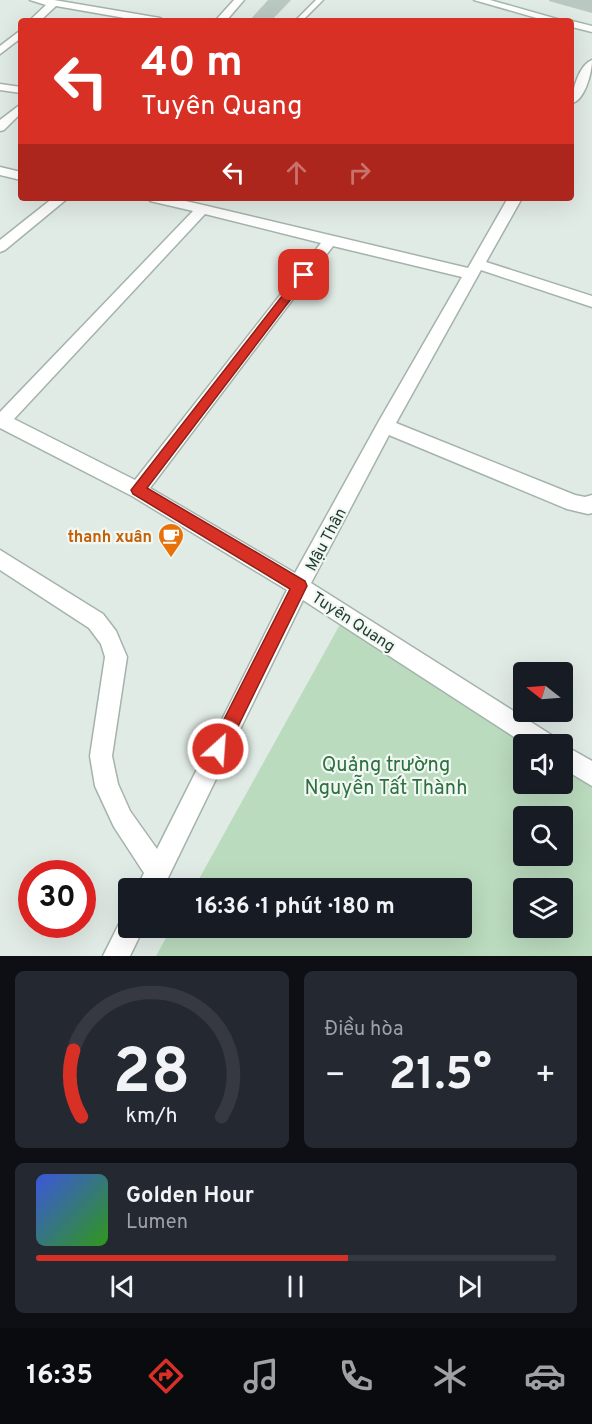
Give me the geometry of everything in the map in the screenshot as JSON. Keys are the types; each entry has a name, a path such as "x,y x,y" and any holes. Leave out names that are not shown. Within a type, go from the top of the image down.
{"street":[{"path":"36,0 143,18"},
{"path":"223,18 239,0"},
{"path":"479,0 546,18"},
{"path":"37,18 56,2"},
{"path":"574,25 592,30"},
{"path":"0,51 18,36"},
{"path":"574,96 592,63"},
{"path":"0,87 18,90"},
{"path":"0,127 18,110"},
{"path":"0,171 18,175"},
{"path":"0,247 57,201"},
{"path":"169,201 331,240 473,269 592,302"},
{"name":"Mậu Thân","path":"155,878 299,586 385,426 513,201"},
{"path":"1,420 203,208"},
{"path":"138,490 331,240"},
{"name":"Tuyên Quang","path":"1,420 138,490 299,586 529,734"},
{"path":"385,426 573,503 588,506 592,503"},
{"path":"0,559 96,621 109,638 116,657 101,756 107,786 153,878"},
{"path":"573,762 592,774"},
{"path":"116,956 125,938"}],"lane":[{"path":"301,18 320,0"}],"green space":[{"name":"Quảng trường Nguyễn Tất Thành","path":"343,619 533,734 513,734 513,794 573,794 573,757 592,769 592,956 156,956 166,938 472,938 472,878 200,878"}],"building":[{"path":"268,0 291,0 274,18 252,18"},
{"path":"592,0 592,13 549,1"}],"place":[{"name":"thanh xuân","path":"171,559"}],"route":[{"path":"218,749 299,586 138,490 304,275"}]}
